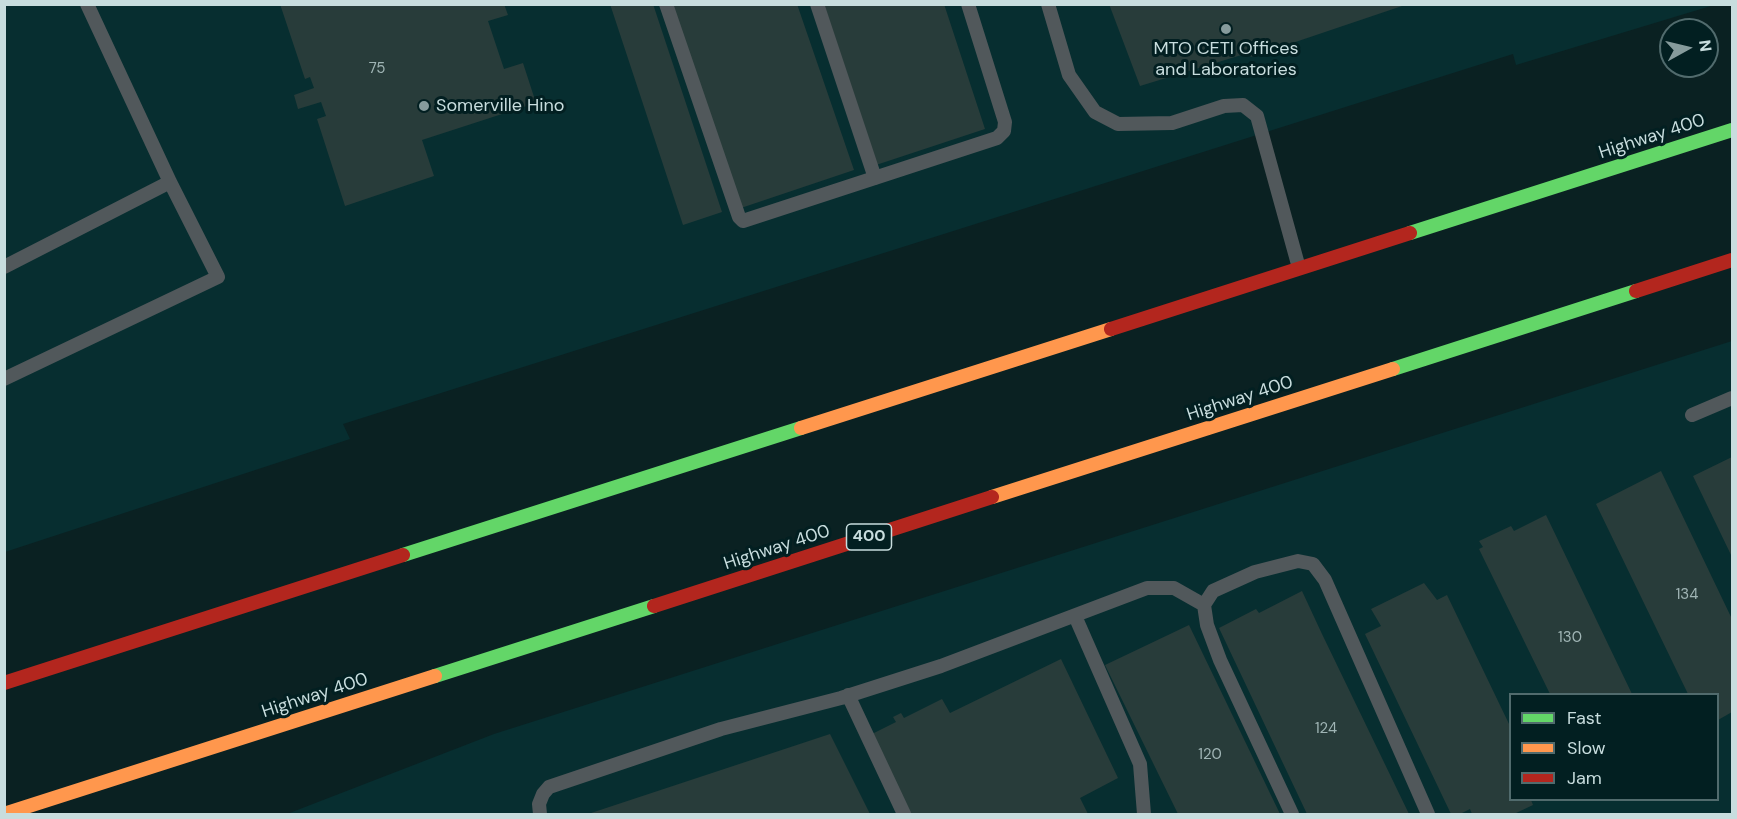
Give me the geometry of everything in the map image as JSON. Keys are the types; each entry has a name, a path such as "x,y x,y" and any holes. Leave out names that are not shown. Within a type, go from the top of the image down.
{"highway":[{"name":"Highway 400","path":"4,683 1732,130"},
{"name":"Highway 400","path":"4,814 1732,260"}],"lane":[{"path":"4,379 218,277 170,182 87,4"},
{"path":"666,4 739,217 743,221 997,138 1004,131 1005,122 968,4"},
{"path":"817,4 875,178"},
{"path":"1048,4 1069,75 1095,112 1119,124 1172,123 1224,106 1243,105 1257,116 1299,269"},
{"path":"4,267 170,182"},
{"path":"1692,415 1732,398"},
{"path":"1292,814 1220,660 1207,625 1204,605 1213,591 1255,572 1298,561 1313,564 1325,580 1428,814"},
{"path":"540,814 539,804 549,787 721,729 848,695 941,666 1147,588 1174,588 1204,605"},
{"path":"1075,616 1140,764 1144,814"},
{"path":"848,695 904,814"}],"shaded area":[{"path":"4,5 1714,5 1671,18 1659,18 1659,22 1516,65 1513,54 343,424 350,439 5,552"},
{"path":"1732,341 1732,814 287,814 494,734"}],"building":[{"name":"Somerville Hino","path":"280,4 504,4 508,15 488,21 504,69 523,63 536,103 422,140 434,176 345,206 317,119 326,116 321,102 298,109 294,95 314,88 310,77 305,79"},
{"path":"610,4 653,4 722,212 683,225"},
{"path":"672,4 797,4 854,170 741,208"},
{"path":"820,4 944,4 985,129 873,166"},
{"name":"MTO CETI Offices and Laboratories","path":"1109,4 1405,5 1251,57 1248,53 1140,86"},
{"path":"1732,457 1732,557 1693,476"},
{"path":"1661,471 1732,619 1732,712 1719,719 1719,693 1688,693 1596,504"},
{"path":"1546,515 1632,693 1550,693 1479,549 1483,547 1479,541 1511,526 1514,531"},
{"path":"1424,583 1437,600 1447,595 1509,724 1509,801 1531,801 1533,805 1514,814 1472,814 1470,809 1460,814 1451,814 1365,634 1381,626 1371,609"},
{"path":"1302,591 1409,814 1307,814 1219,628 1256,609 1259,613"},
{"path":"1189,625 1280,814 1178,814 1105,665"},
{"path":"1061,659 1118,778 1080,798 1088,814 906,814 868,736 896,722 893,717 901,713 904,718 942,699 950,713"},
{"path":"830,734 870,814 588,814"}],"traffic: fast":[{"path":"1410,233 1732,130"},
{"path":"1393,369 1636,291"},
{"path":"403,555 801,428"},
{"path":"435,676 654,606"}],"traffic: slow":[{"path":"801,428 1111,329"},
{"path":"992,497 1393,369"},
{"path":"4,814 435,676"}],"traffic: jam":[{"path":"1111,329 1410,233"},
{"path":"1636,291 1732,260"},
{"path":"654,606 992,497"},
{"path":"4,683 403,555"}],"place":[{"name":"MTO CETI Offices and Laboratories","path":"1226,29"},
{"name":"Somerville Hino","path":"424,106"}]}
